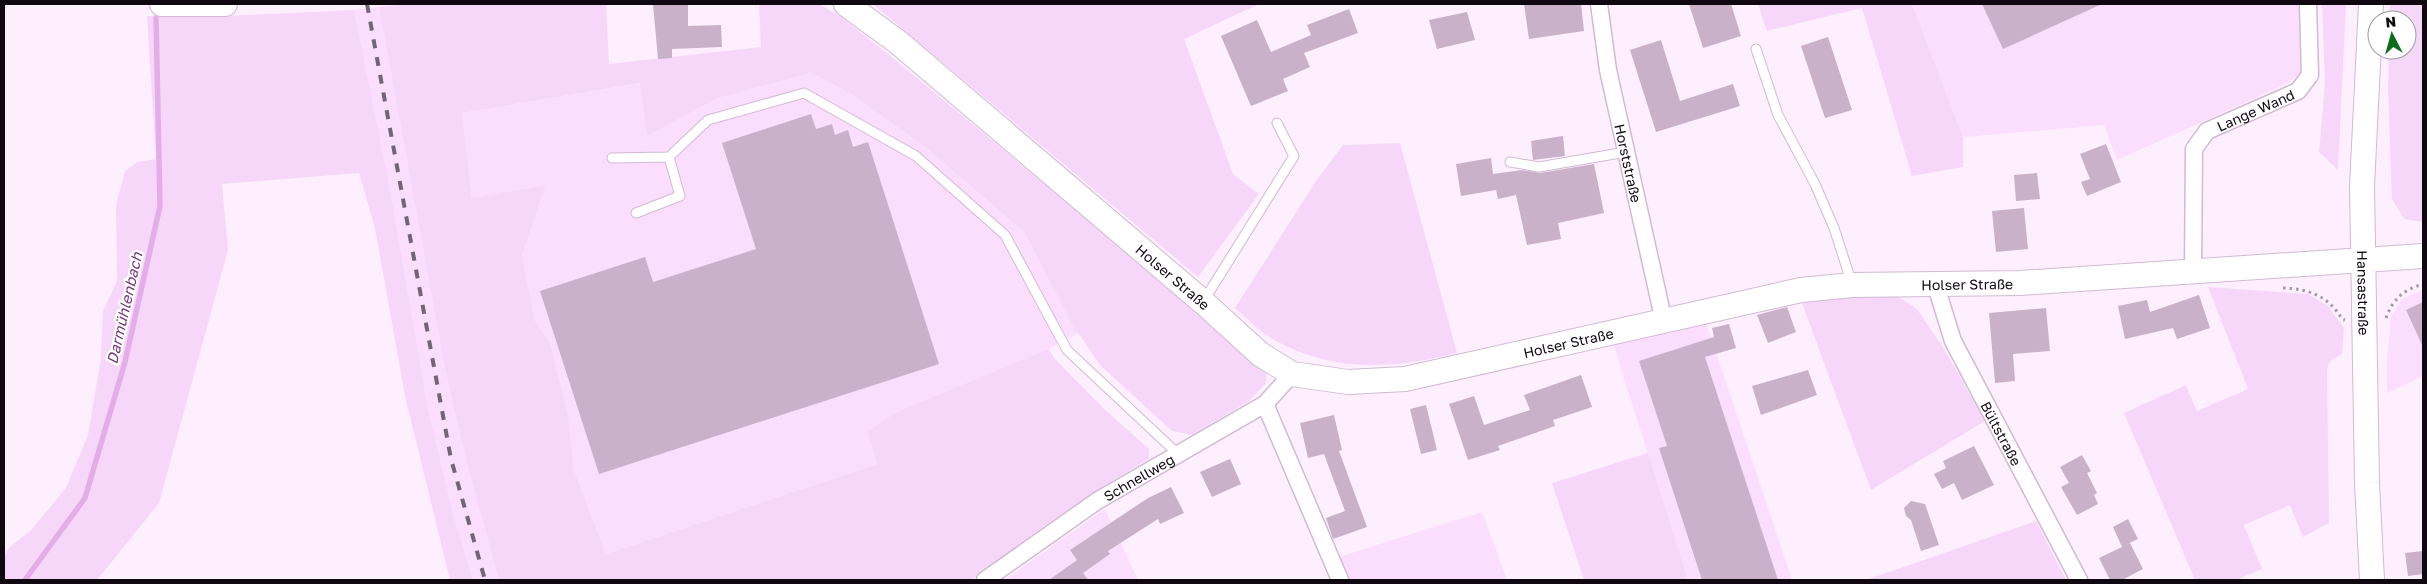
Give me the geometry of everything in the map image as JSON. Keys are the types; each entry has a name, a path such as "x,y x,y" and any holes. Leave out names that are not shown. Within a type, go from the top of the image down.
{"main road":[{"path":"162,4 226,4"},
{"name":"Holser Straße","path":"846,4 899,43 1203,302 1260,354 1292,374 1348,382 1405,379 1801,290 1852,285 2020,283 2423,256"},
{"name":"Hansastraße","path":"2371,4 2362,186 2362,260 2367,483 2372,580"}],"street":[{"name":"Horststraße","path":"1598,4 1608,70 1664,322"},
{"name":"Lange Wand","path":"2192,272 2194,149 2206,131 2298,90 2310,75 2308,4"},
{"name":"Bültstraße","path":"1935,283 1953,341 2079,580"},
{"name":"Schnellweg","path":"985,580 1097,501 1264,404 1292,374"},
{"path":"1264,404 1340,580"}],"lane":[{"path":"1756,49 1778,115 1815,184 1834,228 1852,285"},
{"path":"612,158 669,157 708,120 804,93 916,156 1005,235 1067,350 1179,455"},
{"path":"1203,302 1294,156 1277,123"},
{"path":"1510,162 1539,167 1626,152"},
{"path":"636,213 680,196 669,157"}],"path":[{"path":"2280,288 2300,288 2317,295 2333,306 2342,319 2364,321 2386,318 2392,303 2402,293 2423,284"}],"shaded area":[{"path":"405,4 606,4 609,64 761,47 759,4 819,4 840,16 888,54 1267,369 1266,383 1249,401 1192,435 1172,431 1100,365 1074,327 1024,232 929,150 853,95 811,73 718,98 647,136 640,83 462,113 472,198 546,185 522,255 535,321 550,343 568,414 574,470 606,554 877,464 868,431 897,412 1049,349 1054,358 1103,408 1149,449 1149,459 1058,516 972,580 499,580 467,464 445,369 379,7"},
{"path":"873,4 1259,4 1184,39 1233,174 1259,194 1198,277"},
{"path":"1758,4 1912,4 1963,137 1963,167 1912,176 1862,8 1767,31"},
{"path":"1912,4 2301,4 2305,72 2277,88 2117,160 2104,125 1963,137"},
{"path":"2322,4 2346,4 2338,170 2319,152 2325,84"},
{"path":"2390,4 2423,4 2423,222 2404,219 2392,199 2389,60 2417,60 2417,10 2390,10"},
{"path":"379,7 445,369 467,464 499,580 473,580 454,517 428,409 390,189 354,10"},
{"path":"354,10 390,189 428,409 454,517 473,580 450,580 405,396 375,228 359,173 222,184 228,250 159,503 97,580 4,580 4,557 9,548 32,529 66,488 88,435 101,358 103,311 117,281 116,205 125,171 137,162 156,159 147,16 225,16"},
{"path":"811,73 853,95 929,150 1024,232 1078,333 1049,349 897,412 877,464 606,554 574,470 568,414 550,343 535,321 522,255 546,185 472,198 462,113 641,83 647,136 718,98"},
{"path":"1400,143 1457,353 1386,365 1364,365 1341,363 1319,358 1296,351 1269,337 1235,308 1316,181 1343,145"},
{"path":"2208,287 2308,294 2328,306 2344,328 2342,354 2330,361 2327,369 2329,523 2303,537 2290,505 2244,525 2262,569 2236,580 2195,580 2124,413 2186,385 2197,411 2248,389"},
{"path":"2423,290 2423,376 2387,393 2387,362 2391,317 2402,299"},
{"path":"1863,295 1899,297 1917,309 1944,349 1985,421 1871,490 1800,298"},
{"path":"1704,317 1792,580 1688,580 1612,340"},
{"path":"1648,453 1688,580 1584,580 1552,483"},
{"path":"1105,509 1138,580 1005,580"},
{"path":"1482,512 1507,580 1348,580 1339,557"},
{"path":"2036,521 2066,580 1866,580"}],"building":[{"path":"653,4 688,4 688,26 721,25 722,47 672,49 672,58 658,59"},
{"path":"1524,4 1581,4 1584,31 1529,39"},
{"path":"1689,4 1731,4 1741,36 1703,48"},
{"path":"1982,4 2102,4 2003,49"},
{"path":"1349,9 1358,33 1304,53 1310,67 1283,79 1288,91 1251,106 1221,36 1257,20 1271,52 1311,35 1307,25"},
{"path":"1467,12 1475,40 1437,49 1429,20"},
{"path":"1828,37 1852,110 1825,118 1801,46"},
{"path":"1661,40 1680,101 1733,84 1740,106 1656,132 1630,50"},
{"path":"811,114 816,129 832,124 835,135 848,130 853,147 868,142 939,364 599,474 540,291 645,257 653,282 756,249 722,143"},
{"path":"1563,136 1565,156 1533,160 1531,141"},
{"path":"2106,144 2121,182 2087,196 2081,182 2090,179 2080,154"},
{"path":"1491,158 1493,174 1522,170 1540,173 1594,164 1604,213 1558,223 1561,239 1527,245 1516,195 1498,199 1496,190 1461,196 1456,164"},
{"path":"2037,173 2040,199 2016,201 2014,175"},
{"path":"2024,208 2028,249 1996,252 1992,211"},
{"path":"2199,295 2210,328 2177,339 2173,328 2125,339 2118,306 2147,300 2150,312"},
{"path":"2423,302 2423,347 2406,310"},
{"path":"1787,307 1796,332 1768,343 1757,315"},
{"path":"2046,308 2050,351 2013,354 2015,381 1995,383 1989,313"},
{"path":"1729,324 1736,348 1705,357 1778,580 1702,580 1659,448 1667,446 1639,361 1714,337 1712,328"},
{"path":"1808,370 1817,395 1761,415 1752,386"},
{"path":"1581,375 1592,407 1553,420 1555,426 1498,446 1500,450 1468,460 1449,404 1474,396 1484,425 1530,410 1524,395"},
{"path":"1426,405 1437,450 1421,454 1410,409"},
{"path":"1334,415 1342,450 1339,451 1367,527 1333,539 1326,518 1345,511 1324,454 1308,458 1300,423"},
{"path":"1974,446 1994,485 1962,500 1954,483 1942,489 1934,474 1946,468 1943,461"},
{"path":"2082,455 2091,471 2087,473 2097,493 2094,495 2098,504 2077,515 2061,487 2069,483 2060,467"},
{"path":"1230,459 1241,484 1212,497 1200,472"},
{"path":"1171,487 1184,513 1160,524 1158,519 1108,551 1110,554 1083,573 1088,580 1049,580 1077,560 1070,550 1148,498"},
{"path":"1911,501 1925,504 1939,545 1921,551 1911,520 1906,516 1904,508"},
{"path":"2128,519 2138,539 2125,545 2130,543 2143,569 2122,580 2110,580 2099,558 2122,547 2113,527"},
{"path":"2423,551 2423,574 2408,576 2405,553"}],"waterway":[{"name":"Darmühlenbach","path":"25,580 85,498 125,362 160,206 156,18"}],"railway":[{"path":"367,4 451,459 485,580"}]}
